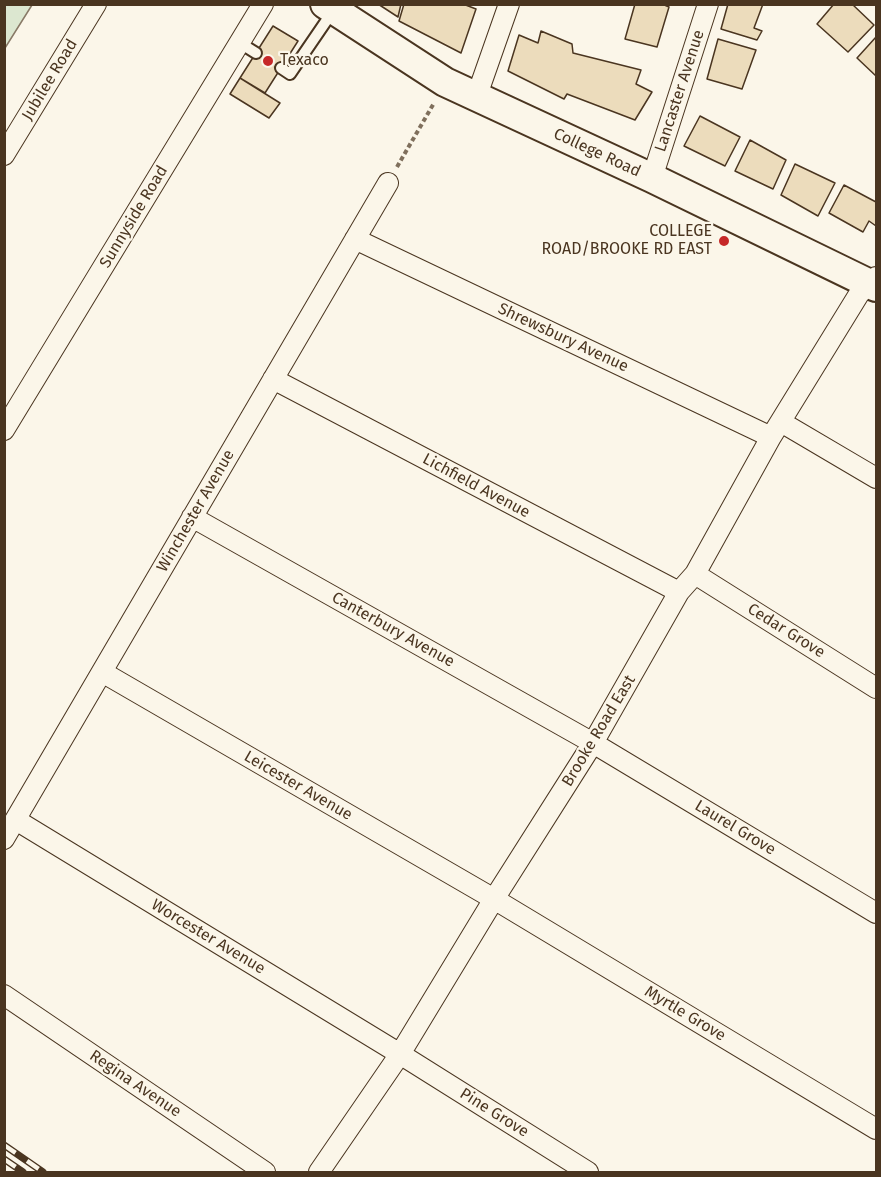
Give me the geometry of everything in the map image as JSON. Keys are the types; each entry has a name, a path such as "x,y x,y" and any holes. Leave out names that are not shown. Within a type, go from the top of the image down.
{"street":[{"name":"Jubilee Road","path":"4,155 96,4"},
{"name":"Sunnyside Road","path":"4,430 248,48 263,4"},
{"path":"476,98 509,4"},
{"name":"Lancaster Avenue","path":"652,178 708,4"},
{"name":"College Road","path":"329,7 445,82 476,98 874,282"},
{"name":"Winchester Avenue","path":"4,839 388,183"},
{"name":"Shrewsbury Avenue","path":"355,239 776,429 876,478"},
{"name":"Brooke Road East","path":"318,1173 400,1054 494,899 593,743 776,429 859,294 874,282"},
{"name":"Lichfield Avenue","path":"273,379 679,592"},
{"name":"Canterbury Avenue","path":"192,517 593,743"},
{"name":"Cedar Grove","path":"694,573 876,688"},
{"name":"Leicester Avenue","path":"102,672 494,899"},
{"name":"Laurel Grove","path":"593,743 876,913"},
{"name":"Worcester Avenue","path":"16,820 400,1054"},
{"name":"Myrtle Grove","path":"494,899 876,1129"},
{"name":"Regina Avenue","path":"4,995 265,1173"},
{"name":"Pine Grove","path":"400,1054 588,1173"}],"lane":[{"path":"281,68 290,74 329,7"}],"path":[{"path":"388,183 445,82"}],"green space":[{"path":"4,5 32,5 5,48"}],"building":[{"path":"378,4 401,4 398,17"},
{"path":"404,4 463,4 476,9 461,53 399,21"},
{"path":"635,4 662,4 669,7 657,47 625,39"},
{"path":"728,4 763,4 754,28 762,31 757,40 721,29"},
{"path":"834,4 852,4 874,25 848,52 817,24"},
{"name":"Texaco","path":"273,26 298,41 265,93 240,78"},
{"path":"541,31 572,44 573,53 641,70 636,84 652,92 635,120 567,94 564,99 508,71 519,35 538,43"},
{"path":"876,37 876,76 857,58"},
{"path":"718,39 756,50 742,89 707,79"},
{"path":"240,78 280,103 269,118 230,94"},
{"path":"700,116 740,137 725,166 684,146"},
{"path":"750,140 786,160 773,189 735,171"},
{"path":"795,164 835,183 818,216 781,195"},
{"path":"844,185 876,202 876,226 869,221 863,232 829,213"}],"railway":[{"path":"4,1145 43,1172"},
{"path":"4,1159 23,1172"}],"place":[{"name":"Texaco","path":"268,61"},
{"name":"COLLEGE ROAD/BROOKE RD EAST","path":"724,241"}]}
